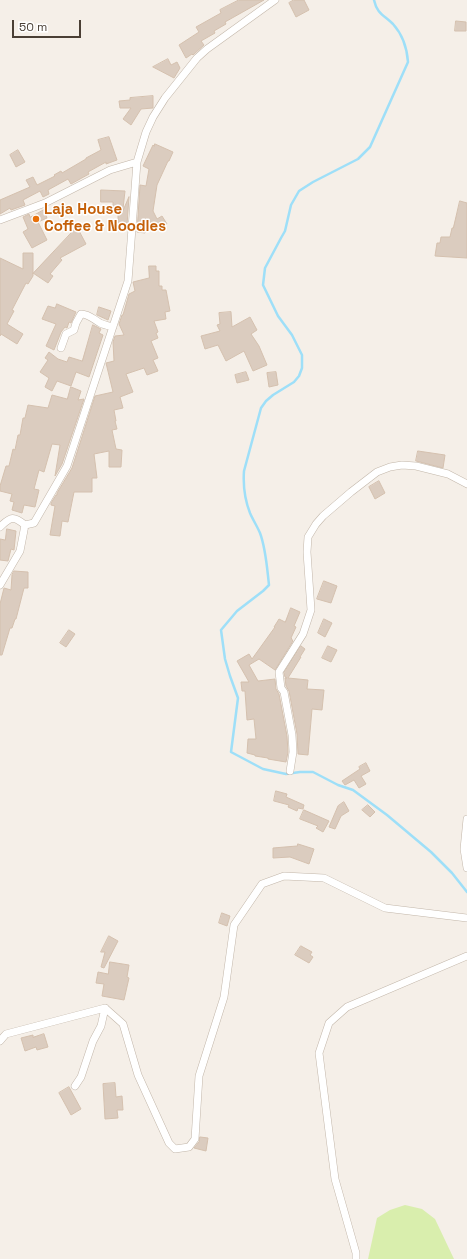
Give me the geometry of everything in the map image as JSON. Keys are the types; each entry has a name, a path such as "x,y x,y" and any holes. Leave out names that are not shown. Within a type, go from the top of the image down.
{"street":[{"path":"25,525 34,523 67,466 128,281 137,162 146,132 153,117 165,98 186,71 207,48 275,0"},
{"path":"0,220 45,203 110,170 137,162"},
{"path":"61,348 66,334 74,330 81,314 113,327"},
{"path":"290,771 293,752 292,735 284,692 281,688 279,672 303,634 311,610 307,560 308,537 310,532 323,516 351,492 377,472 390,467 402,465 416,466 448,474 467,484"},
{"path":"0,527 12,518 16,518 25,525"},
{"path":"0,585 20,551 25,525"},
{"path":"467,818 464,849 467,868"},
{"path":"105,1008 123,1024 138,1075 169,1143 175,1149 189,1147 195,1139 199,1076 224,997 234,925 262,884 284,876 324,878 385,908 465,919 467,918"},
{"path":"356,1259 356,1253 335,1179 319,1053 329,1023 347,1007 467,956"},
{"path":"0,1041 6,1034 105,1008"},
{"path":"75,1086 81,1077 93,1041 101,1026 105,1008"}],"green space":[{"path":"405,1205 422,1209 435,1219 454,1259 368,1259 377,1218 390,1210"}],"building":[{"path":"239,0 264,0 225,22 226,24 214,31 215,33 201,41 204,45 193,55 192,54 186,58 179,45 199,32 196,27 221,13 220,10"},
{"path":"294,0 304,0 309,10 296,17 289,3"},
{"path":"456,21 466,22 466,31 455,31"},
{"path":"168,59 171,65 177,62 180,68 174,78 153,67"},
{"path":"153,96 153,108 141,109 131,125 123,119 131,108 120,108 119,101 130,100 130,98"},
{"path":"109,137 117,160 106,164 106,162 71,184 68,179 48,190 49,194 43,197 40,191 23,200 25,205 11,210 10,208 0,214 0,200 30,187 26,180 33,177 37,185 55,176 54,175 61,171 62,173 101,150 98,140"},
{"path":"155,144 173,152 157,185 153,211 157,219 162,216 167,224 155,232 148,218 145,233 137,232 140,185 146,186 149,169 143,166 153,145 154,146"},
{"path":"18,150 25,162 16,167 10,155"},
{"path":"101,190 125,191 123,209 113,209 113,202 101,202"},
{"path":"129,197 127,225 118,225 118,211 122,212"},
{"path":"460,201 467,203 467,258 435,256 437,243 440,243 441,237 450,237"},
{"path":"44,210 47,218 38,222 47,240 32,248 23,232 28,229 23,217 29,214 30,217"},
{"path":"77,227 86,244 60,258 62,260 50,274 53,276 48,283 33,273"},
{"path":"23,253 33,253 33,276 28,284 26,283 12,310 14,311 7,324 23,334 17,344 1,334 0,336 0,258 23,269"},
{"path":"149,266 156,266 156,271 159,271 159,286 162,286 162,290 166,290 170,311 165,312 166,319 154,321 158,332 156,333 158,338 151,341 158,358 153,360 158,371 147,375 144,368 126,374 133,392 120,397 123,408 114,410 117,429 112,430 116,449 122,450 121,467 109,467 109,451 94,454 97,478 92,478 92,492 74,492 68,522 62,521 60,536 50,535 55,506 51,505 51,503 72,468 95,396 113,392 106,363 114,361 113,342 115,336 124,335 119,324 129,294 135,291 133,282 149,278"},
{"path":"57,304 76,312 71,323 69,322 67,328 65,327 61,332 54,350 46,346 56,324 42,319 48,306 55,308"},
{"path":"99,307 111,311 108,320 97,315"},
{"path":"231,312 232,327 250,317 257,330 251,334 259,346 267,365 253,371 244,351 226,361 218,345 205,349 201,336 220,331 217,325 220,324 219,313"},
{"path":"93,325 101,329 99,333 103,335 89,377 76,372 71,386 57,381 52,391 45,387 49,378 40,372 48,360 45,358 49,352 58,359 67,362 69,357 82,361"},
{"path":"246,372 249,380 237,383 235,375"},
{"path":"276,372 278,385 269,387 267,373"},
{"path":"71,387 81,391 78,400 84,399 62,464 55,476 60,445 52,444 44,472 39,470 34,489 39,490 35,507 24,505 22,513 12,510 14,502 10,501 12,494 0,491 0,486 6,466 9,466 13,449 15,450 18,435 20,435 23,418 25,418 28,405 48,408 52,395 67,399"},
{"path":"418,451 445,455 443,468 416,461"},
{"path":"379,481 385,493 375,499 369,487"},
{"path":"7,529 16,531 14,550 11,549 8,561 0,560 0,539 5,540"},
{"path":"14,571 28,572 28,588 24,588 16,619 12,628 10,628 2,655 0,655 0,604 4,588 11,590 12,575"},
{"path":"324,581 337,586 331,603 317,599"},
{"path":"291,608 300,612 291,638 293,641 275,670 259,659 249,665 258,681 275,679 287,736 288,752 286,762 247,753 248,739 256,739 254,719 247,720 245,691 242,691 241,682 249,682 237,661 249,654 252,659 279,619 285,622"},
{"path":"324,619 332,623 325,637 318,633"},
{"path":"69,630 75,634 66,647 60,643"},
{"path":"301,646 305,649 288,678 308,680 307,689 324,690 322,710 312,709 308,755 298,754 297,734 289,691 286,686 285,678 287,678 285,677 284,673"},
{"path":"328,646 337,650 331,662 322,658"},
{"path":"366,763 370,771 361,776 366,784 359,788 354,780 345,785 342,781"},
{"path":"276,791 287,794 286,797 304,805 303,809 298,808 297,811 288,807 289,805 274,801"},
{"path":"344,802 349,811 341,816 335,829 329,827 338,806"},
{"path":"368,805 375,812 370,817 362,810"},
{"path":"304,810 329,821 323,832 316,828 318,826 300,819"},
{"path":"298,844 314,849 309,864 290,857 273,858 273,848 297,846"},
{"path":"222,913 230,916 227,926 219,923"},
{"path":"109,936 118,941 104,968 101,967 105,952 101,952"},
{"path":"301,946 312,952 310,955 313,957 309,963 295,955"},
{"path":"110,962 129,965 127,977 129,978 124,1000 102,996 104,984 96,983 98,972 108,974"},
{"path":"44,1034 48,1047 37,1050 36,1047 25,1051 21,1038"},
{"path":"115,1083 116,1097 122,1096 123,1110 117,1110 118,1118 105,1119 103,1084"},
{"path":"69,1087 81,1109 71,1115 59,1093"},
{"path":"200,1137 208,1138 206,1151 194,1148 199,1142"}],"waterway":[{"path":"374,0 375,5 381,14 393,24 399,32 405,46 408,62 370,147 358,159 313,182 299,191 291,205 285,231 265,268 263,285 278,316 292,335 302,355 302,368 299,376 294,382 273,395 261,408 244,471 244,487 248,508 259,530 264,545 269,585 237,611 221,630 225,659 238,698 231,752 263,769 286,774 313,772 338,785 353,790 387,815 431,852 452,873 467,892"}],"place":[{"name":"Laja House Coffee & Noodles","path":"36,219"}]}
